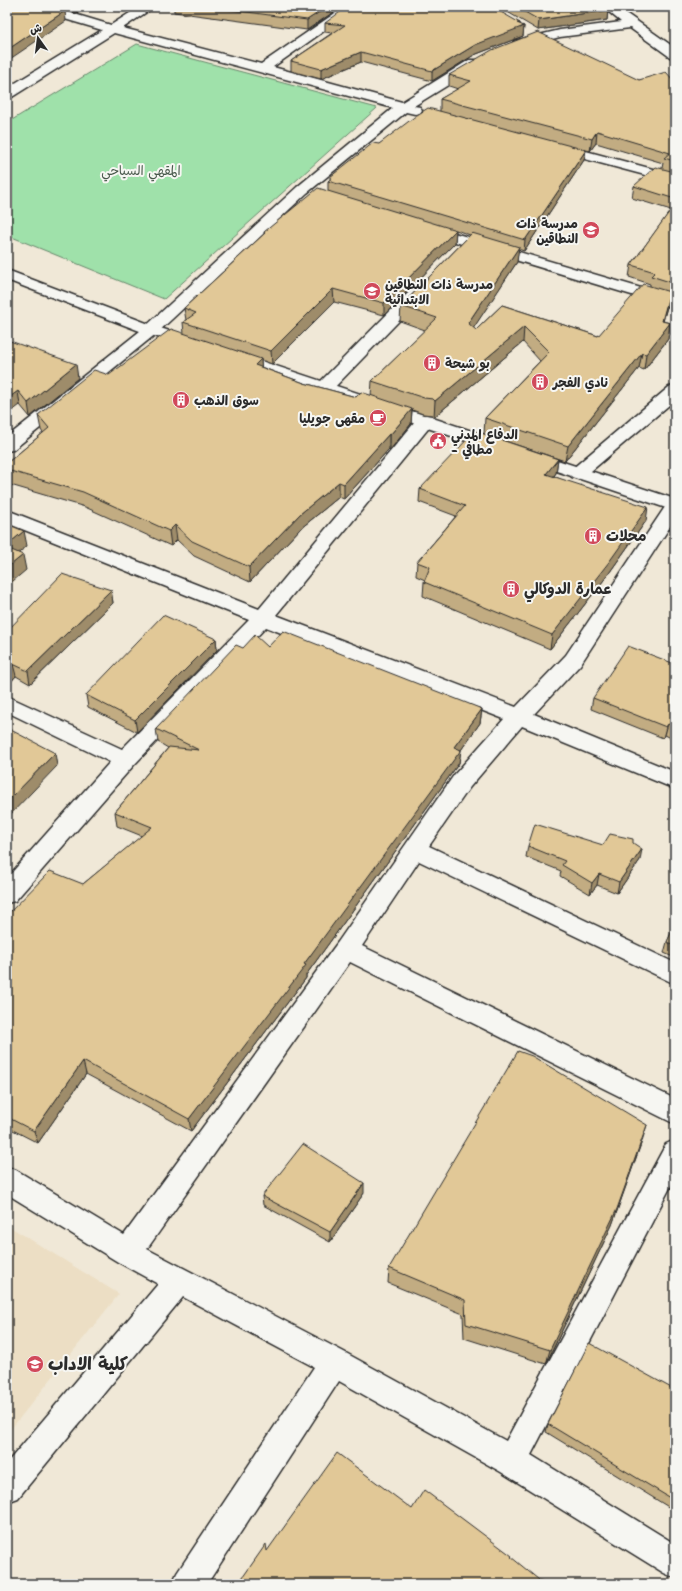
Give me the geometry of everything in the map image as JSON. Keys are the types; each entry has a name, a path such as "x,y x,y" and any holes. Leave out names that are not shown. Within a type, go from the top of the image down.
{"main road":[{"path":"38,7 97,25 263,68 426,113"},
{"path":"59,48 126,7"},
{"path":"7,94 148,7"},
{"path":"263,68 352,7"},
{"path":"609,7 675,54"},
{"path":"508,47 538,38 631,24"},
{"path":"525,30 538,38"},
{"path":"7,446 151,330 302,190 403,107 487,56"},
{"path":"547,145 675,179"},
{"path":"302,190 317,195"},
{"path":"415,225 462,247 675,303"},
{"path":"7,275 151,330 426,420 675,505 573,660 519,716 462,781 346,949 128,1253"},
{"path":"325,387 435,275"},
{"path":"578,473 675,391"},
{"path":"7,894 16,870 263,618 426,420"},
{"path":"7,516 263,618 519,716 675,781"},
{"path":"7,703 125,760"},
{"path":"415,849 675,974"},
{"path":"346,949 675,1112"},
{"path":"512,1461 675,1152"},
{"path":"7,1179 128,1253 334,1362 512,1461 675,1562"},
{"path":"7,1487 179,1280"},
{"path":"188,1584 334,1362"}],"shaded area":[{"name":"كلية الاداب","path":"7,1225 119,1294 7,1434"}],"green space":[{"name":"المقهي السياحي","path":"137,44 377,108 164,299 7,235 7,123"}],"building":[{"path":"7,7 49,7 65,11 7,50"},
{"path":"209,7 327,7 307,20"},
{"path":"347,7 492,7 524,26 475,45 432,71 361,52 321,69 291,61 345,25 325,23"},
{"path":"516,7 605,7 608,10 539,20"},
{"path":"538,32 639,80 666,72 675,82 675,161 664,158 670,153 597,131 592,139 440,99 471,81 449,75 492,50"},
{"path":"428,108 586,150 525,240 328,181 332,178 330,177 373,143 379,144"},
{"path":"655,167 675,172 675,199 634,186"},
{"path":"318,188 456,230 384,303 333,289 271,351 183,322 196,313 184,308 265,233 264,232"},
{"path":"675,204 675,274 673,283 651,276 655,272 631,265"},
{"path":"472,233 519,247 468,323 476,330 502,305 598,336 643,284 670,292 662,321 670,323 646,354 642,353 568,446 485,418 549,352 524,327 435,401 433,399 424,398 372,381 437,318 401,306"},
{"path":"171,329 261,359 255,365 304,383 356,397 361,392 412,409 344,484 339,482 300,514 249,567 192,541 175,525 169,531 83,492 7,470 7,463 49,428 38,415 94,370 109,375"},
{"path":"7,340 76,364 28,403 18,391 7,399"},
{"path":"475,431 558,459 546,474 648,507 609,562 552,635 424,582 430,567 417,562 465,506 420,489"},
{"path":"7,524 24,531 7,545"},
{"path":"7,548 23,555 7,568"},
{"path":"62,574 111,590 28,671 13,664 7,670 7,631"},
{"path":"163,615 216,639 135,720 86,695"},
{"path":"283,631 482,709 454,747 461,750 304,964 306,965 189,1119 83,1061 34,1131 7,1117 7,915 50,871 83,884 152,827 115,812 169,747 199,750 156,729 236,645 243,648 255,635 268,647"},
{"path":"628,646 675,664 675,727 668,724 666,727 593,698"},
{"path":"7,729 55,753 7,802"},
{"path":"535,824 603,845 610,834 633,839 633,843 642,849 619,882 599,874 592,883 562,865 565,861 528,846"},
{"path":"675,924 675,946 667,942"},
{"path":"518,1051 532,1056 647,1125 617,1209 550,1350 466,1324 465,1300 389,1268"},
{"path":"303,1144 364,1183 330,1232 262,1196"},
{"path":"589,1343 675,1390 675,1501 548,1424"},
{"path":"337,1453 412,1509 424,1490 512,1556 511,1557 544,1584 238,1584 266,1544 267,1551"}],"place":[{"name":"مدرسة ذات النطاقين","path":"591,230"},
{"name":"مدرسة ذات النطاقين الابتدائية","path":"372,291"},
{"name":"بو شيحة","path":"432,363"},
{"name":"نادي الفجر","path":"540,382"},
{"name":"سوق الذهب","path":"181,400"},
{"name":"مقهى جويليا","path":"378,418"},
{"name":"الدفاع المدني - مطافي","path":"438,441"},
{"name":"محلات","path":"593,536"},
{"name":"عمارة الدوكالي","path":"511,589"},
{"name":"كلية الاداب","path":"35,1364"}]}
